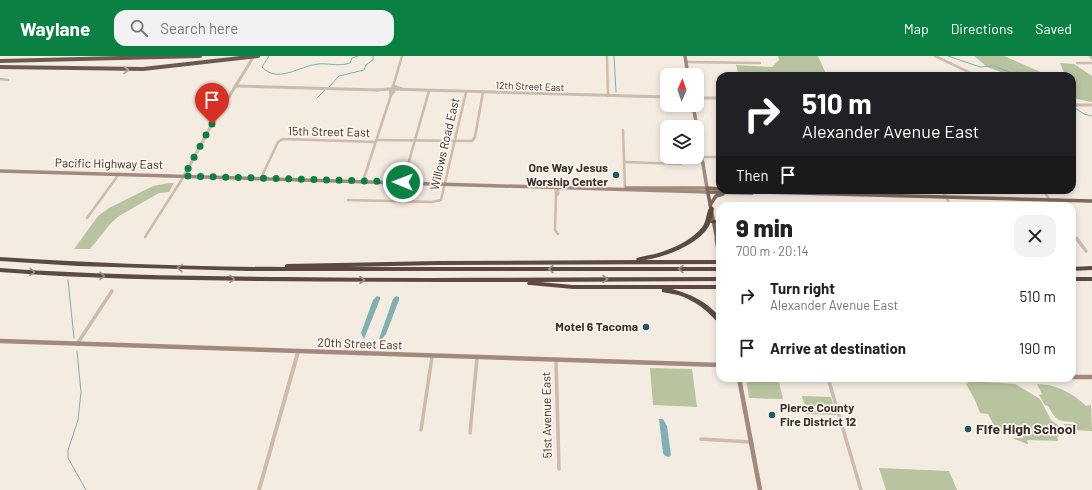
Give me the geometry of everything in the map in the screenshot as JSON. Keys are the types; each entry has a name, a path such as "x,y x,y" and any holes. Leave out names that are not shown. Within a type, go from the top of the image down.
{"highway":[{"path":"114,56 177,57"},
{"path":"0,61 200,56"},
{"path":"0,66 150,69 255,56"},
{"path":"465,263 531,260 634,260 658,256 670,251 700,233 708,222 710,207"},
{"path":"0,258 42,262 247,269 716,269"},
{"path":"247,269 296,265 716,262"},
{"path":"1076,269 1092,268"},
{"path":"0,270 170,278 325,280 716,279"},
{"path":"1076,279 1092,279"},
{"path":"496,280 573,286 716,287"},
{"path":"634,287 683,294 704,305 716,317"}],"main road":[{"path":"684,56 687,68"},
{"path":"702,164 716,235"},
{"name":"Pacific Highway East","path":"0,171 625,188 632,190 716,189"},
{"name":"Pacific Highway East","path":"707,190 716,191"},
{"path":"710,207 716,196 727,194"},
{"name":"Pacific Highway East","path":"833,194 1092,201"},
{"name":"20th Street East","path":"0,341 716,366"},
{"path":"1076,376 1092,377"},
{"path":"740,382 760,490"}],"street":[{"path":"145,237 184,176 234,87 255,56"},
{"path":"363,181 391,95 394,92 392,90 402,56"},
{"path":"607,56 608,96"},
{"path":"935,56 969,72"},
{"path":"686,62 760,63"},
{"path":"1077,63 1092,63"},
{"path":"0,79 8,80"},
{"path":"393,86 400,89 429,91 403,182"},
{"name":"12th Street East","path":"234,87 660,97"},
{"name":"Willows Road East","path":"348,200 432,202 440,200 443,196 466,92"},
{"name":"15th Street East","path":"261,178 278,142 281,140 471,142 474,140 483,92"},
{"path":"704,98 716,98"},
{"path":"1076,105 1092,106"},
{"path":"623,130 625,188"},
{"path":"704,156 716,157"},
{"path":"624,162 660,163"},
{"path":"87,218 119,174"},
{"path":"557,186 558,194 556,196 555,230 558,234"},
{"path":"944,194 949,202"},
{"path":"1046,194 1050,200"},
{"path":"1076,237 1086,251"},
{"path":"78,344 112,291"},
{"path":"259,490 298,352"},
{"path":"421,430 432,357"},
{"path":"470,433 477,358"},
{"name":"51st Avenue East","path":"556,361 559,469"},
{"path":"829,382 862,490"},
{"path":"701,440 751,442"}],"green space":[{"path":"778,56 818,56 825,72 738,72 736,65 772,67 779,60"},
{"path":"974,56 1004,56 1040,72 1001,72 987,67"},
{"path":"1060,63 1074,64 1092,76 1092,102 1076,99 1076,72 1064,72"},
{"path":"174,183 169,192 159,193 119,216 111,223 90,249 74,249 98,216 109,208 153,186"},
{"path":"650,368 692,369 697,407 653,405"},
{"path":"747,382 779,382 783,399 749,398"},
{"path":"969,382 986,382 1015,384 1040,399 1051,420 1059,426 1058,429 1060,434 1057,437 1058,441 1027,440 1027,444 1012,438 1023,438 1023,436 1004,435 1000,433 997,431 988,414 980,413 966,384"},
{"path":"1037,384 1044,384 1063,390 1070,393 1086,406 1091,405 1092,431 1067,430 1064,424 1075,424 1074,422 1058,419 1053,415 1039,395 1042,394"},
{"path":"802,396 831,397 836,415 807,414"},
{"path":"879,468 949,471 957,490 886,490"}],"water":[{"path":"377,296 380,297 380,299 364,339 361,333 373,300"},
{"path":"396,296 399,297 399,300 386,334 382,339 379,339 393,299"},
{"path":"659,419 663,419 667,426 671,455 669,457 665,456 663,453"}],"waterway":[{"path":"269,56 262,67 268,72 275,74 289,73 318,64 346,64 350,63 352,58 358,56"},
{"path":"328,88 339,76 364,70 366,65 373,60 373,56"},
{"path":"614,56 616,92"},
{"path":"948,56 980,67 994,66 1010,72"},
{"path":"317,98 325,90"},
{"path":"1076,109 1084,114 1092,116"},
{"path":"68,280 74,338"},
{"path":"77,351 81,392 78,420 68,450 68,458 86,490"}],"place":[{"name":"One Way Jesus Worship Center","path":"616,175"},
{"name":"Motel 6 Tacoma","path":"646,327"},
{"name":"Pierce County Fire District 12","path":"772,415"},
{"name":"Fife High School","path":"968,429"}],"route":[{"path":"212,124 184,176 403,182"}]}
